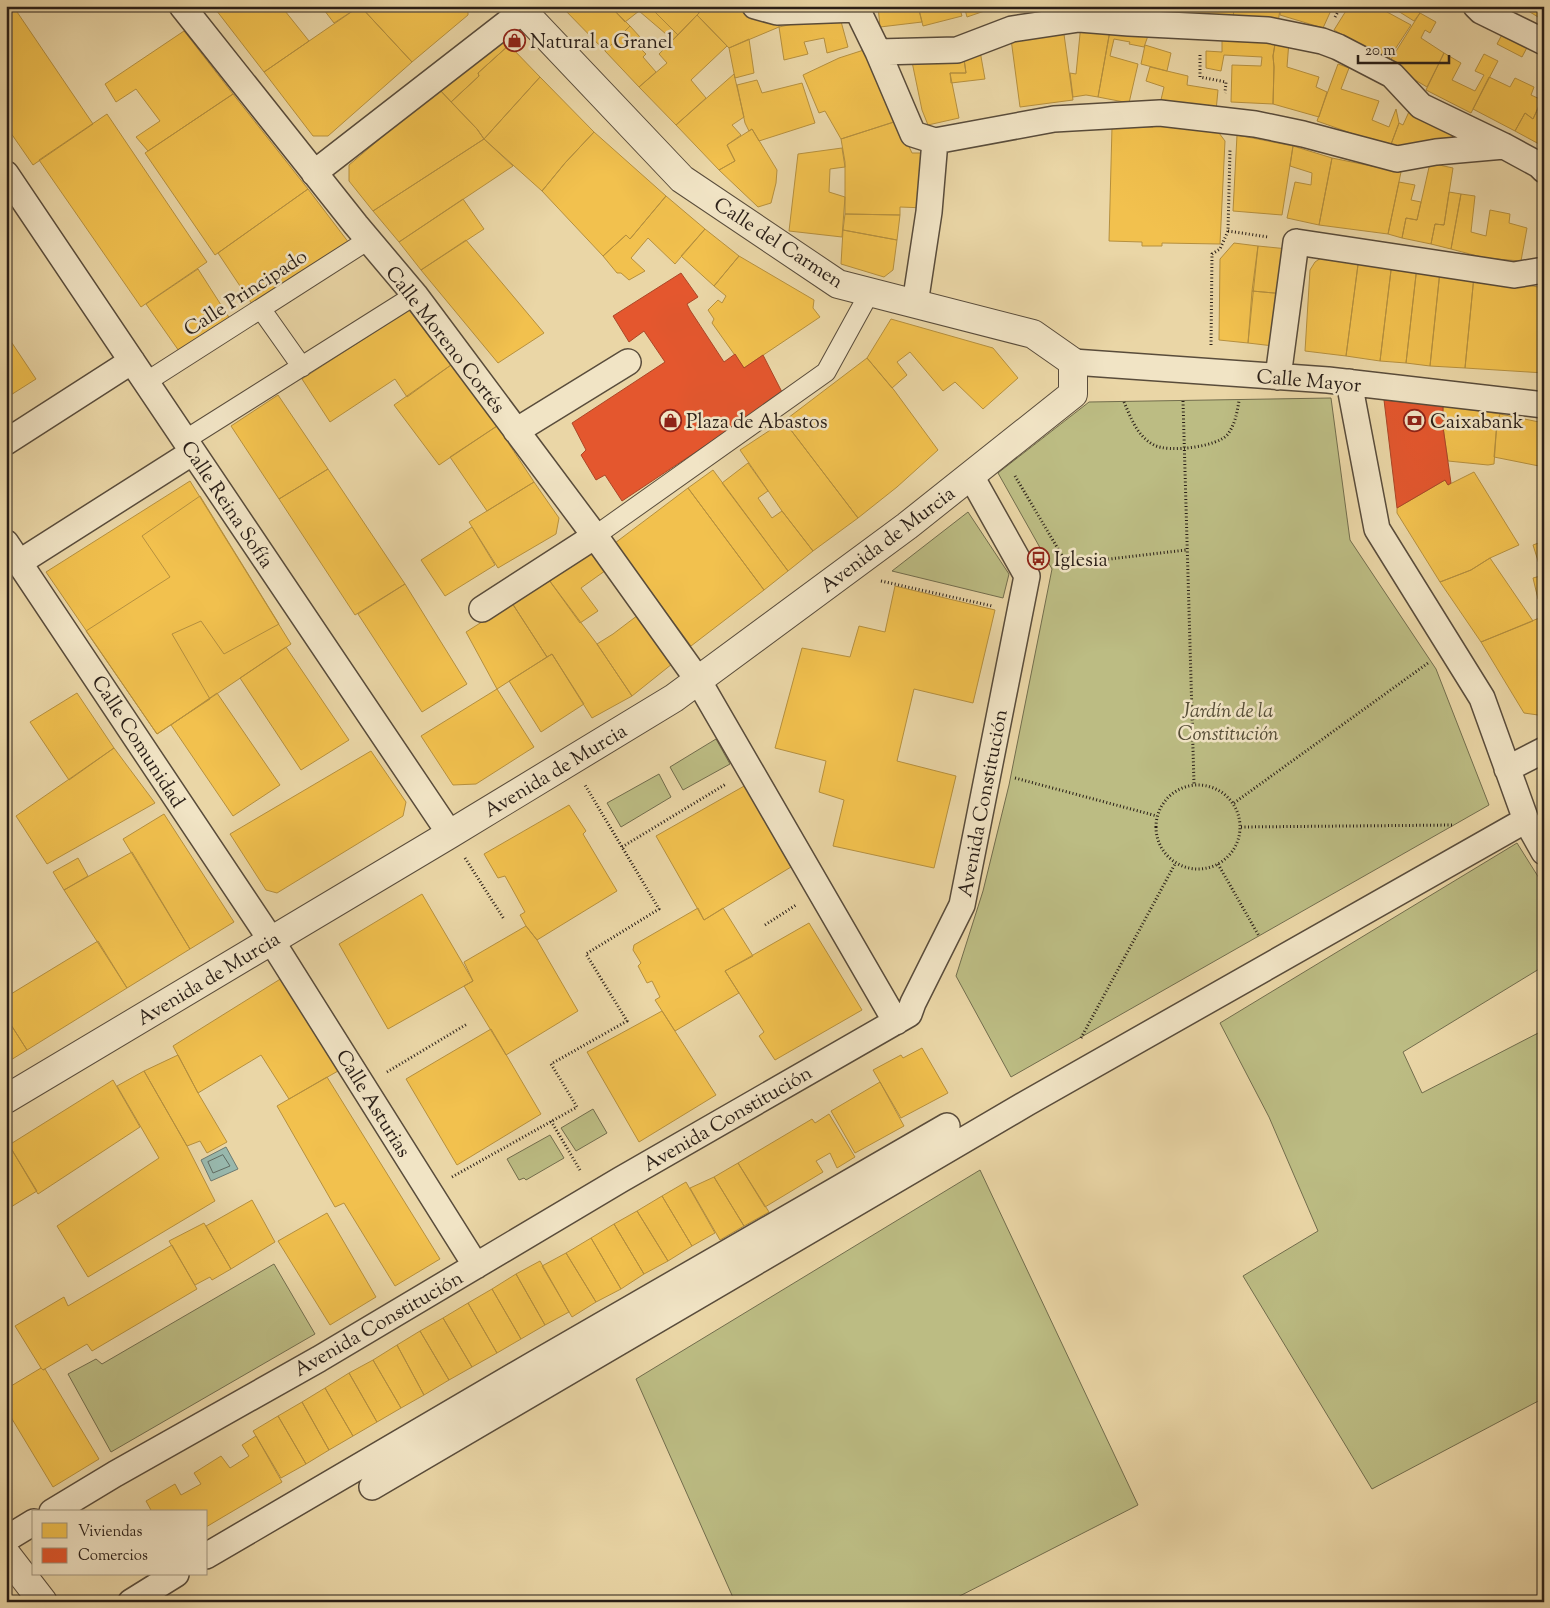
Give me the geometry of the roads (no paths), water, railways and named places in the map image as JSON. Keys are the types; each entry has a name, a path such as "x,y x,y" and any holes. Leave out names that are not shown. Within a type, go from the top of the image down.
{"street":[{"name":"Calle Moreno Cortés","path":"182,6 368,240 415,295 595,536 698,680 896,1022"},
{"path":"755,6 777,12 851,8 878,52 914,134 935,142 1054,118 1160,113 1255,124 1303,134 1397,159 1436,152 1504,146"},
{"path":"1476,6 1482,11 1544,42"},
{"path":"314,172 523,8"},
{"name":"Calle del Carmen","path":"523,8 682,179 838,284 1033,334 1073,362"},
{"path":"878,52 957,50 1012,29 1079,19 1268,30 1322,41 1338,47 1392,75 1421,106 1542,164"},
{"path":"915,304 929,212 935,142"},
{"name":"Calle Reina Sofía","path":"6,174 146,382 152,411 189,446 450,834"},
{"name":"Calle Principado","path":"146,382 368,240"},
{"path":"1278,377 1296,242 1514,275 1544,270"},
{"path":"482,610 595,536 826,372 870,292"},
{"path":"13,552 189,446 302,366 415,295"},
{"path":"261,309 302,366"},
{"path":"6,442 132,362"},
{"path":"516,431 628,362"},
{"name":"Calle Mayor","path":"1073,362 1349,382 1544,405"},
{"name":"Avenida de Murcia","path":"6,1099 674,698 844,573 971,476 1073,394 1073,362"},
{"path":"1349,382 1377,530 1482,698 1526,820 1544,852"},
{"name":"Avenida Constitución","path":"55,1510 175,1439 319,1359 594,1195 909,1014 962,905 1028,576 971,476"},
{"name":"Calle Comunidad","path":"13,552 271,940"},
{"path":"1507,769 1544,750"},
{"path":"372,1487 1027,1103 1526,820"},
{"name":"Calle Asturias","path":"271,940 476,1266"},
{"path":"208,1555 947,1126"},
{"path":"32,1525 8,1555 43,1602"},
{"path":"131,1602 173,1576"}],"water":[{"path":"226,1147 238,1169 211,1181 201,1160"}],"place":[{"name":"Natural a Granel","path":"514,41"},
{"name":"Plaza de Abastos","path":"670,421"},
{"name":"Caixabank","path":"1414,421"},
{"name":"Iglesia","path":"1038,559"}],"park label":[{"name":"Jardín de la Constitución","path":"1228,722"}]}
